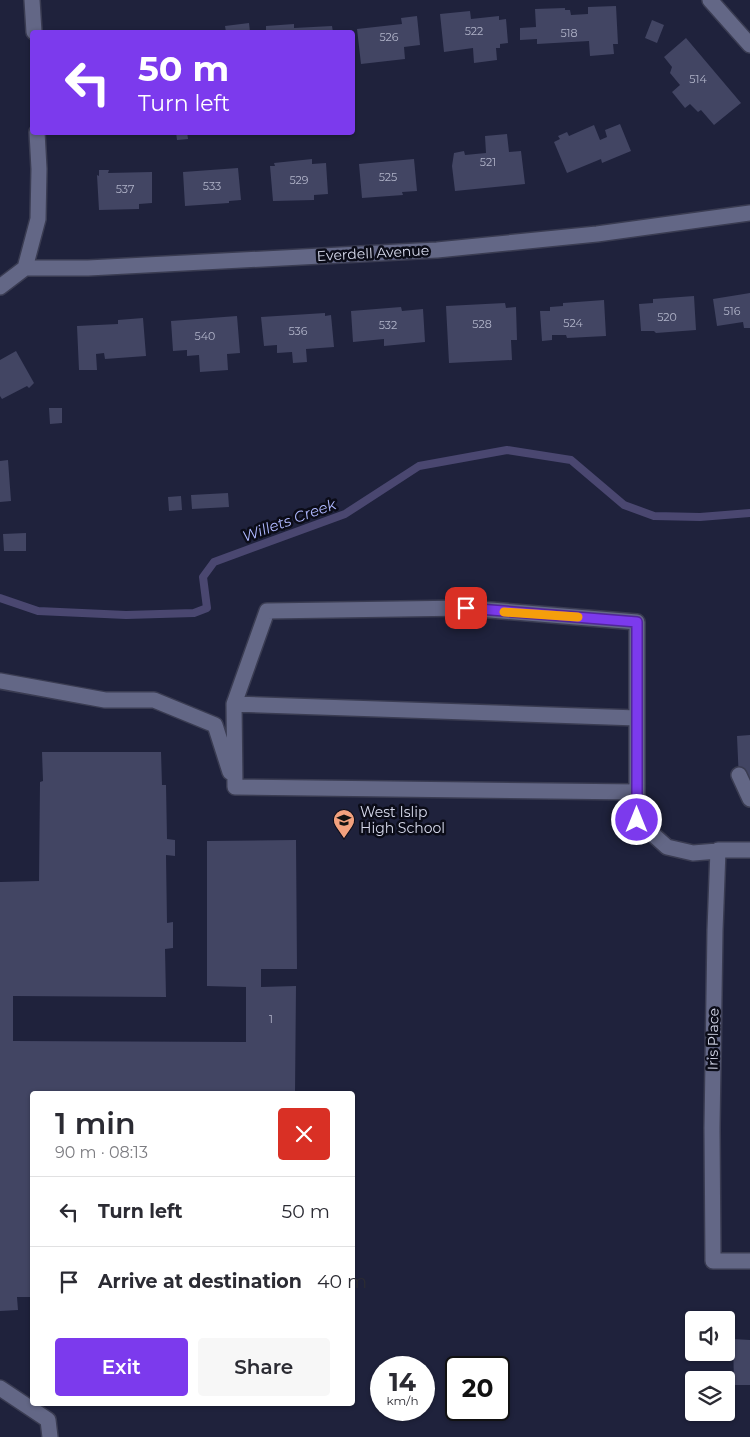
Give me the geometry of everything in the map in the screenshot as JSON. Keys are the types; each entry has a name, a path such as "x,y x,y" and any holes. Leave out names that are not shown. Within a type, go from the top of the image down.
{"street":[{"path":"32,0 34,30"},
{"path":"710,0 750,45"},
{"path":"0,287 25,268 38,219 37,135"},
{"name":"Everdell Avenue","path":"25,268 88,268 437,250 597,234 749,211"},
{"path":"235,786 234,704 267,611 466,608 637,622 637,820 667,847 693,852 750,850"},
{"path":"0,681 105,700 154,700 215,725 235,786"},
{"path":"234,704 637,718"},
{"path":"750,791 739,775 750,799"},
{"path":"235,786 637,792"},
{"name":"Iris Place","path":"718,851 712,1118 713,1261 750,1261"},
{"path":"0,1388 48,1420 50,1437"}],"building":[{"path":"616,6 618,44 613,44 614,54 590,56 589,41 537,44 537,39 520,40 520,28 536,27 535,9 565,8 565,10 570,10 571,15 588,14 588,7"},
{"path":"470,11 471,19 499,16 499,20 506,19 508,43 500,44 500,48 496,48 497,60 474,63 473,48 444,52 440,14"},
{"path":"417,16 420,45 404,47 405,59 361,64 357,29 402,24 401,18"},
{"path":"652,20 664,25 657,43 645,38"},
{"path":"249,23 250,30 226,30 225,26"},
{"path":"294,24 294,28 332,26 333,30 266,30 266,26"},
{"path":"686,38 741,103 714,125 701,110 698,112 690,104 685,108 672,92 680,85 670,73 672,67 664,57"},
{"path":"620,124 631,151 602,163 601,159 567,173 554,142 560,139 558,136 567,132 569,136 594,125 600,140 607,137 605,130"},
{"path":"507,134 509,152 521,151 525,184 455,191 452,166 454,153 464,151 465,155 486,153 485,136"},
{"path":"176,135 187,135 188,139 177,140"},
{"path":"312,159 312,164 326,163 328,194 314,195 314,200 273,201 270,166 275,166 274,163"},
{"path":"414,159 417,191 402,192 403,195 362,198 359,164"},
{"path":"238,168 241,200 229,201 229,203 185,206 183,172"},
{"path":"99,170 109,170 108,173 152,172 152,203 139,204 139,209 99,210 97,175 99,176"},
{"path":"750,293 750,328 744,328 743,322 717,326 713,299"},
{"path":"694,296 696,330 656,333 654,331 641,331 639,304 653,303 653,299"},
{"path":"604,300 606,336 567,338 566,335 552,335 552,340 542,341 540,311 550,311 550,307 563,306 563,303"},
{"path":"505,303 506,308 516,307 517,340 511,340 512,360 449,363 446,306"},
{"path":"401,307 402,311 423,309 425,342 384,346 384,339 353,342 351,311"},
{"path":"325,313 325,316 331,315 334,347 306,349 307,362 293,363 292,352 277,353 277,345 264,346 261,317"},
{"path":"237,316 240,353 227,354 228,370 200,372 199,355 187,356 187,350 173,351 171,321"},
{"path":"143,318 146,356 105,359 104,353 96,354 97,370 79,370 77,326 118,324 118,320"},
{"path":"16,351 34,383 29,388 27,386 2,399 0,396 0,360"},
{"path":"49,408 62,408 62,423 50,424"},
{"path":"8,460 11,501 0,502 0,461"},
{"path":"228,493 229,507 192,509 191,495"},
{"path":"181,496 182,510 169,511 168,497"},
{"path":"26,533 26,551 4,551 3,534"},
{"path":"750,735 750,780 739,781 737,736"},
{"path":"42,752 161,752 162,785 166,785 167,839 175,840 175,856 166,855 167,923 173,922 173,948 165,949 166,997 13,996 13,1041 246,1042 246,987 207,986 207,841 296,840 297,969 261,969 261,987 296,986 295,1091 30,1091 30,1297 17,1297 18,1310 0,1311 0,882 39,881 40,782 43,781"},
{"path":"735,1339 750,1340 750,1385 735,1385"}],"waterway":[{"name":"Willets Creek","path":"0,598 38,611 126,615 194,613 207,608 203,577 214,562 345,514 419,466 507,450 571,460 624,505 654,516 700,517 750,513"}],"slow traffic":[{"path":"504,612 578,617"}],"place":[{"name":"West Islip High School","path":"344,839"}],"route":[{"path":"466,608 637,622 637,820"}]}
